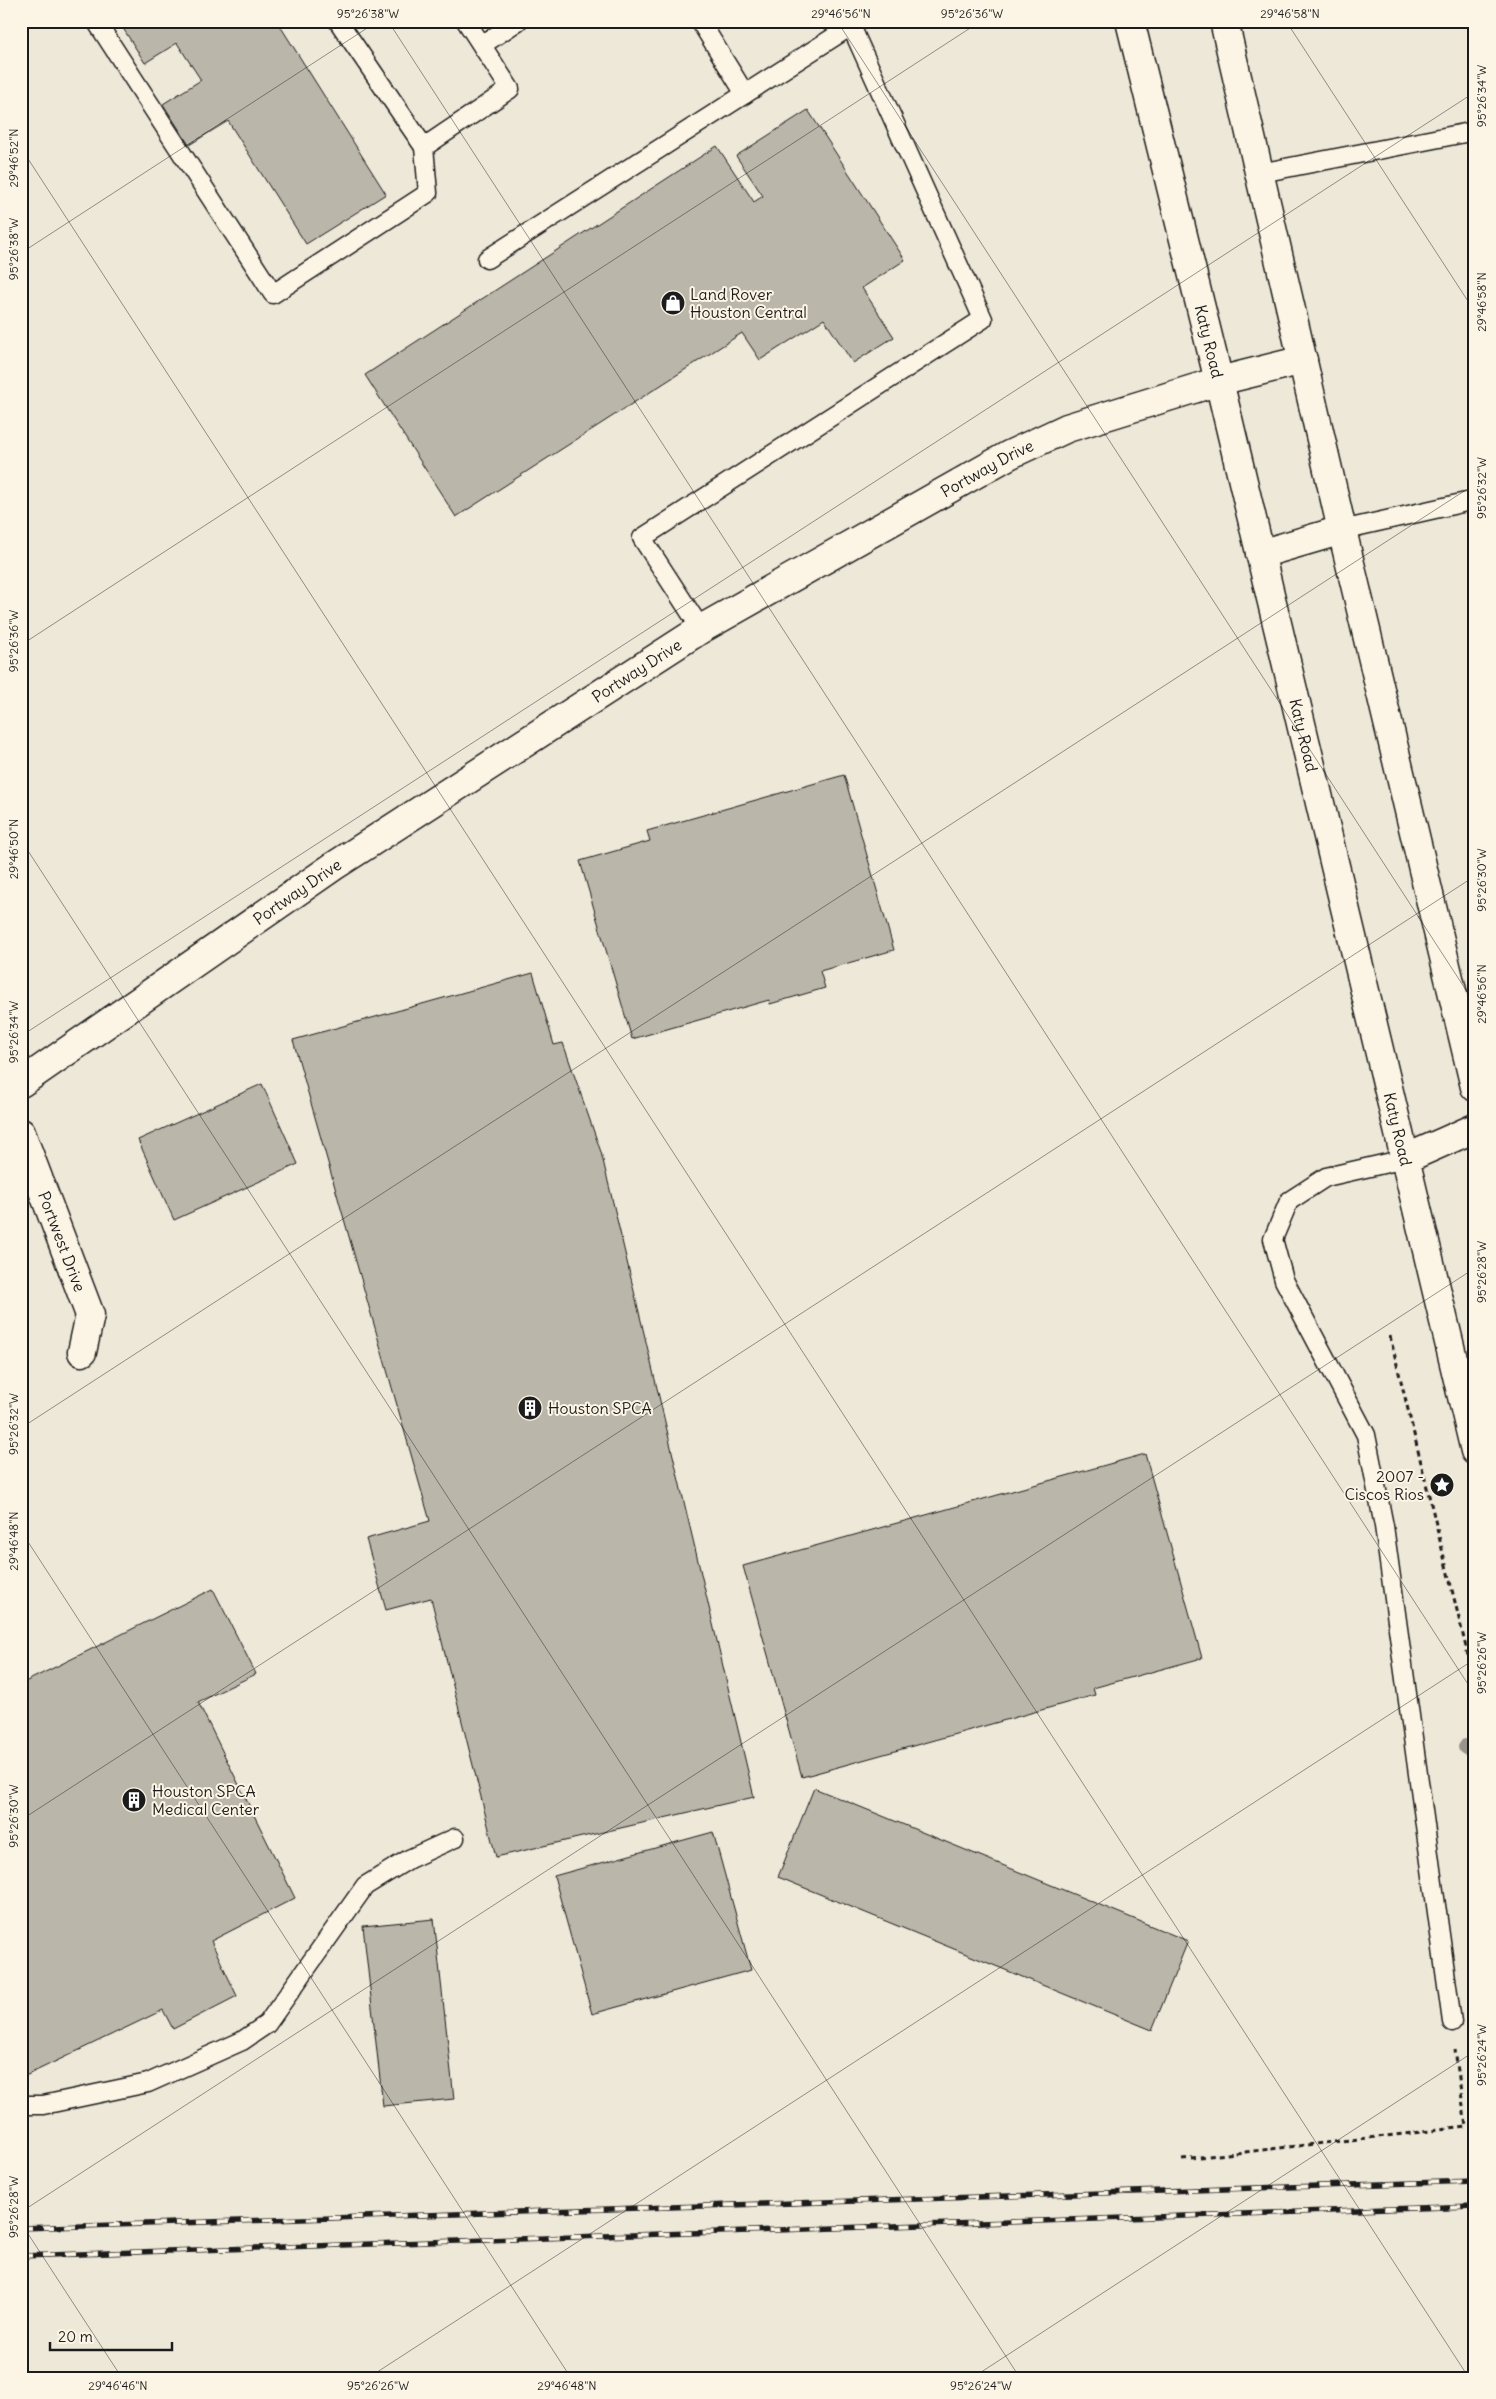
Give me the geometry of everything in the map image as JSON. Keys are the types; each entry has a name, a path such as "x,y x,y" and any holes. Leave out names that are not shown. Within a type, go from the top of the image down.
{"main road":[{"name":"Katy Road","path":"1130,21 1219,381 1475,1451"},
{"path":"1224,21 1342,530 1475,1087"},
{"name":"Portway Drive","path":"21,1083 334,866 701,629 1009,455 1067,428 1219,381 1303,360"},
{"path":"1260,554 1342,530"},
{"path":"1405,1159 1475,1128"},
{"name":"Portwest Drive","path":"21,1134 90,1314 82,1352"}],"lane":[{"path":"96,21 273,294 428,193 424,147 338,21"},
{"path":"424,147 510,89 466,21"},
{"path":"482,45 518,21"},
{"path":"700,21 745,94"},
{"path":"488,259 854,23 983,319 642,538 701,629"},
{"path":"1260,174 1475,131"},
{"path":"1342,530 1475,500"},
{"path":"1405,1159 1326,1177 1289,1201 1273,1239 1284,1280 1366,1435 1384,1526 1452,2022"},
{"path":"21,2105 43,2105 148,2084 242,2041 267,2024 365,1886 409,1859 455,1838"}],"path":[{"path":"1390,1336 1475,1684"},
{"path":"1182,2159 1466,2127 1452,2022"}],"building":[{"path":"127,21 277,21 386,194 306,244 228,121 189,145 163,104 201,80 177,43 145,63 121,25"},
{"name":"Land Rover Houston Central","path":"808,110 905,260 862,288 894,337 853,363 824,319 760,360 742,333 456,517 365,375 717,146 754,202 763,196 736,156"},
{"path":"844,775 894,950 820,971 825,988 770,1004 769,1000 632,1039 580,861 650,841 647,831"},
{"name":"Houston SPCA","path":"533,973 554,1045 563,1043 601,1152 754,1797 496,1857 431,1598 386,1610 366,1539 430,1521 293,1040"},
{"path":"262,1084 298,1164 174,1220 138,1140"},
{"path":"1145,1454 1202,1658 1093,1688 1095,1695 802,1777 743,1566"},
{"name":"Houston SPCA Medical Center","path":"213,1589 256,1674 198,1702 295,1898 211,1941 237,1996 173,2029 163,2010 21,2078 21,1684"},
{"path":"814,1788 1188,1941 1152,2030 778,1877"},
{"path":"713,1832 751,1970 592,2014 554,1876"},
{"path":"434,1919 454,2099 383,2106 363,1926"}],"railway":[{"path":"21,2228 1475,2181"},
{"path":"21,2256 1475,2206"}],"place":[{"name":"Land Rover Houston Central","path":"673,303"},
{"name":"Houston SPCA","path":"530,1408"},
{"name":"2007 - Ciscos Rios","path":"1442,1485"},
{"name":"Houston SPCA Medical Center","path":"134,1800"}]}
